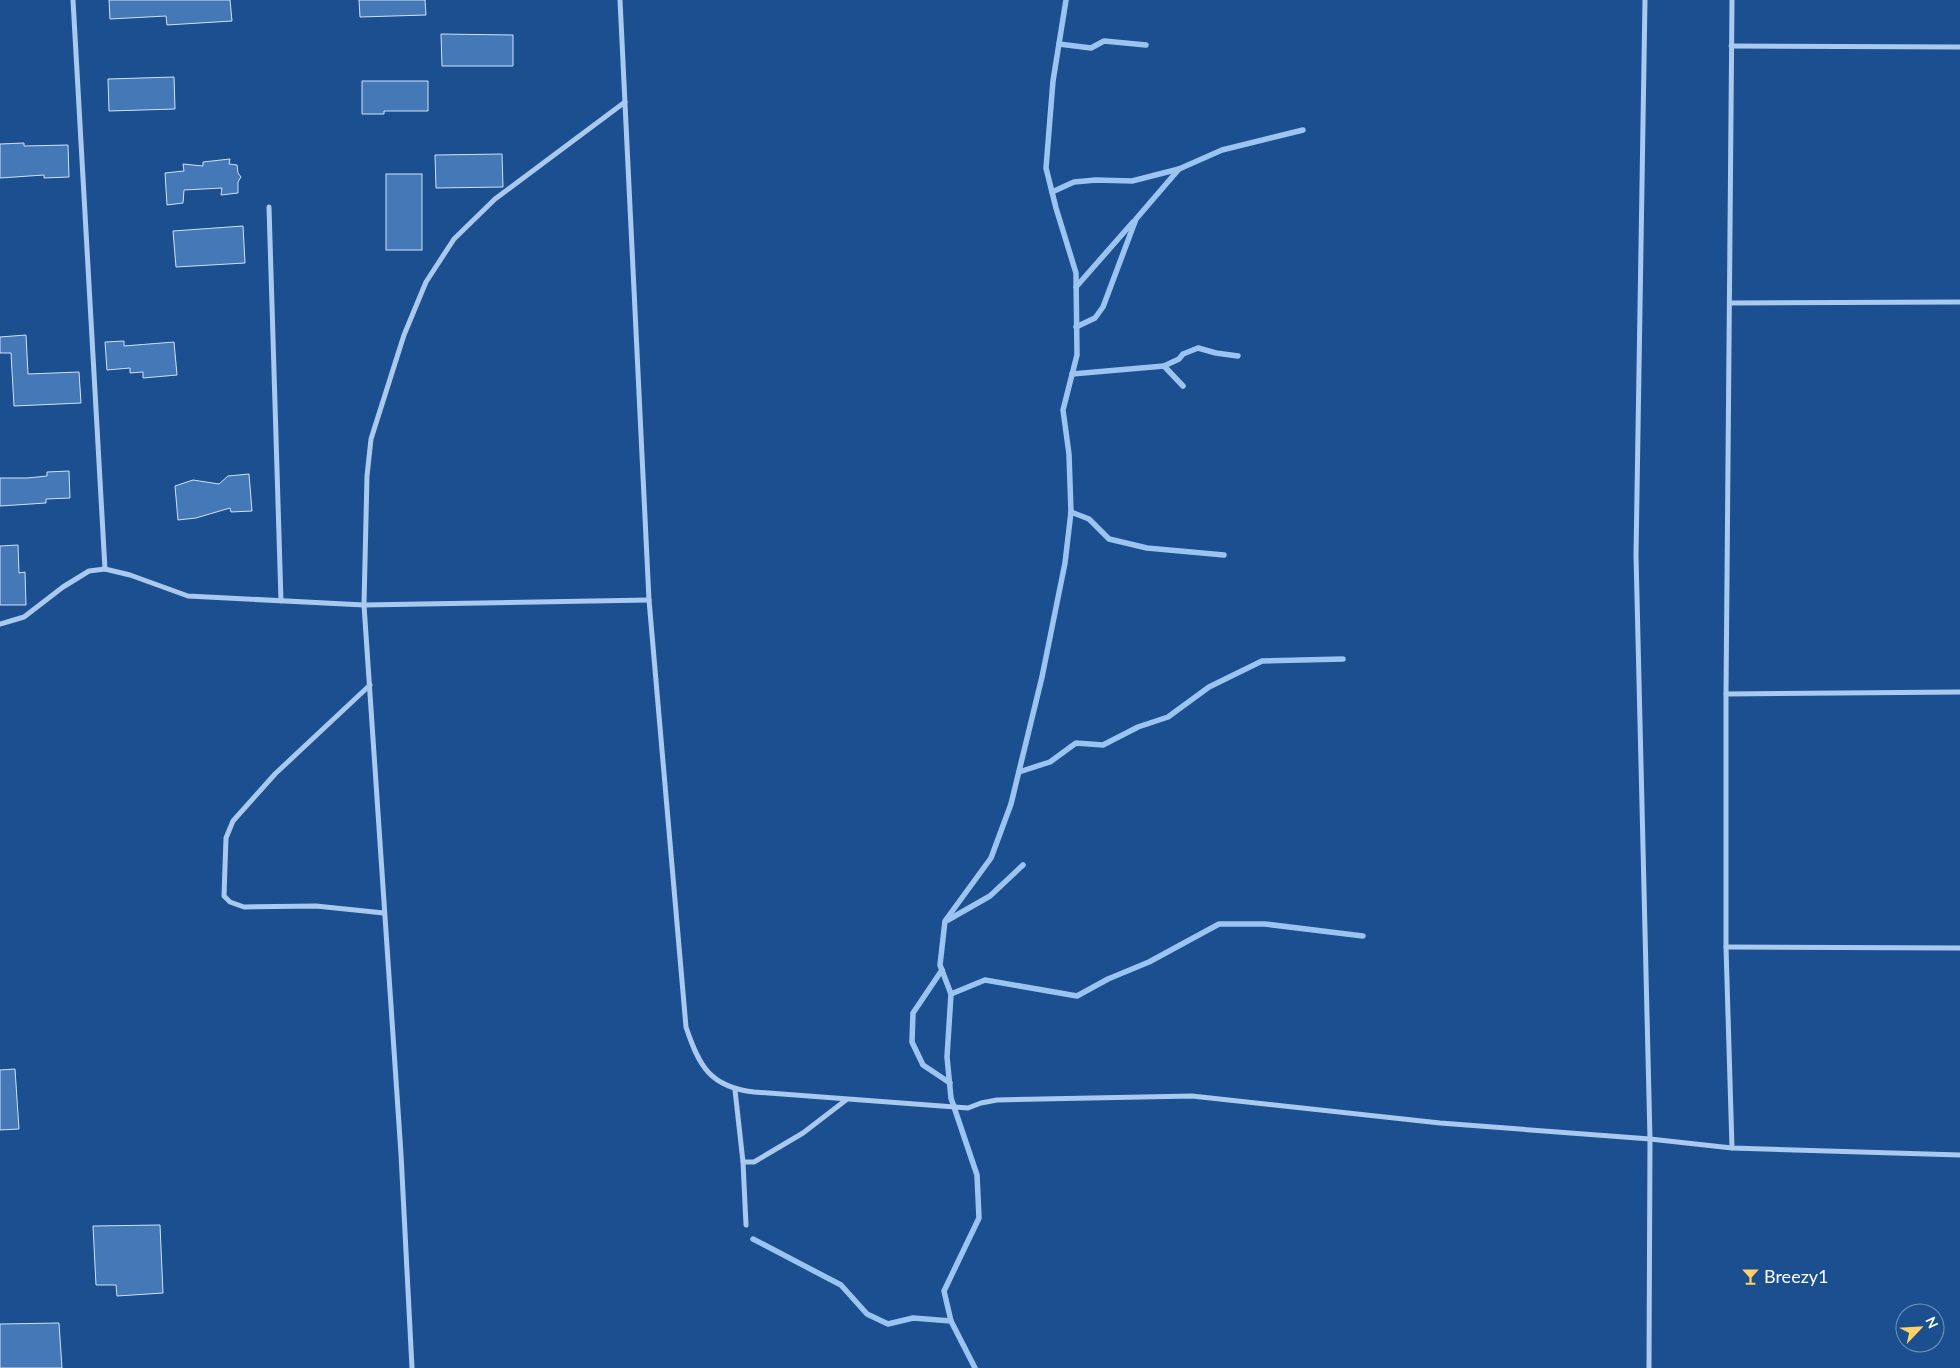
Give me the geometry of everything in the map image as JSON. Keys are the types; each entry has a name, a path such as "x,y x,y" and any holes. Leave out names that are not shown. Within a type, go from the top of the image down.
{"street":[{"path":"74,0 105,569"},
{"path":"620,0 649,600 686,1027 698,1056 707,1071 717,1081 735,1090 968,1108 981,1102 997,1100 1192,1096 1440,1123 1650,1139 1732,1148 1960,1155"},
{"path":"1645,0 1636,555 1650,1139 1649,1368"},
{"path":"1732,0 1726,694 1726,947 1732,1148"},
{"path":"1731,46 1960,48"},
{"path":"412,1368 401,1154 364,605 367,476 370,439 404,335 426,282 454,239 495,199 625,102"},
{"path":"269,207 281,601"},
{"path":"1730,303 1960,302"},
{"path":"0,624 24,617 63,587 89,571 105,569 130,575 188,596 364,605 649,600"},
{"path":"370,686 275,774 233,821 226,838 224,896 230,902 244,907 316,906 384,913"},
{"path":"1726,694 1960,692"},
{"path":"1726,947 1960,948"},
{"path":"735,1090 743,1162 746,1225"},
{"path":"743,1162 754,1162 803,1133 847,1100"}],"building":[{"path":"109,0 230,0 232,21 167,25 166,16 110,19"},
{"path":"359,0 425,0 426,15 360,17"},
{"path":"441,34 513,35 513,66 442,66"},
{"path":"174,77 175,109 109,111 108,79"},
{"path":"362,81 428,81 428,111 384,111 384,114 362,114"},
{"path":"24,143 24,146 68,145 69,177 44,178 44,175 0,178 0,144"},
{"path":"502,154 503,187 436,188 435,155"},
{"path":"230,159 229,164 237,165 238,173 241,177 238,182 238,193 221,195 222,188 184,190 183,203 167,205 165,173 184,171 183,164 203,166 203,162"},
{"path":"386,174 422,174 422,250 386,250"},
{"path":"243,226 245,263 176,267 173,231"},
{"path":"26,335 28,374 79,372 81,403 14,406 11,353 0,353 0,337"},
{"path":"124,341 124,346 174,342 177,375 143,378 143,372 130,373 130,368 107,370 105,342"},
{"path":"69,471 70,498 46,499 46,503 0,506 0,478 47,476 47,472"},
{"path":"249,474 252,511 231,512 230,508 196,518 178,520 175,486 193,480 219,484 228,476"},
{"path":"18,545 19,573 25,572 26,605 0,605 0,546"},
{"path":"15,1069 19,1129 0,1130 0,1070"},
{"path":"160,1225 163,1293 117,1296 116,1285 96,1285 93,1226"},
{"path":"59,1323 62,1368 0,1368 0,1324"}],"waterway":[{"path":"975,1368 951,1321 944,1291 979,1218 977,1175 951,1098 947,1057 951,994 940,965 945,921 991,858 1011,804 1042,677 1065,563 1071,512 1069,454 1063,410 1077,355 1076,273 1046,168 1053,81 1066,0"},
{"path":"1059,44 1091,48 1104,41 1146,45"},
{"path":"1052,192 1074,182 1096,180 1132,181 1179,169 1222,150 1303,130"},
{"path":"1076,327 1095,318 1103,307 1136,219 1179,169"},
{"path":"1076,287 1133,222"},
{"path":"1164,366 1179,359 1183,354 1198,348 1238,356"},
{"path":"1072,374 1164,366 1183,386"},
{"path":"1071,512 1089,519 1109,539 1147,548 1224,555"},
{"path":"1019,772 1050,762 1076,743 1103,745 1138,727 1168,717 1209,687 1262,661 1343,659"},
{"path":"948,920 990,896 1023,865"},
{"path":"951,994 985,980 1077,996 1108,979 1149,962 1219,924 1265,924 1363,936"},
{"path":"942,970 913,1013 912,1042 923,1065 950,1083"},
{"path":"753,1239 841,1285 867,1314 888,1324 913,1318 951,1321"}],"place":[{"name":"Breezy1","path":"1750,1276"}]}
